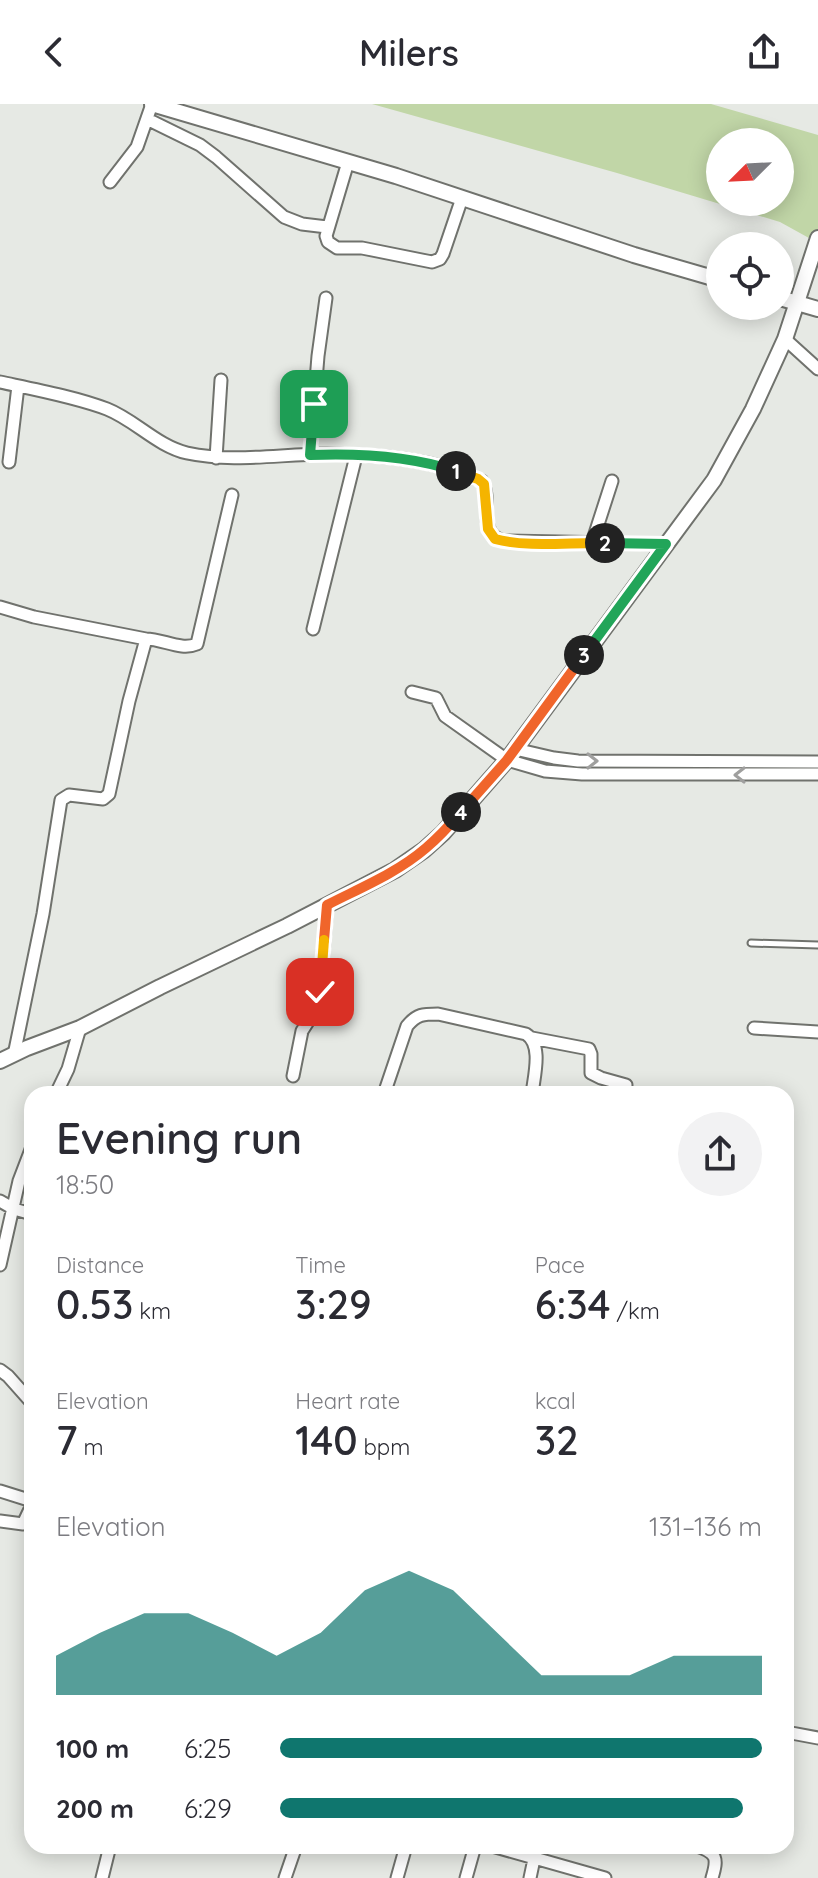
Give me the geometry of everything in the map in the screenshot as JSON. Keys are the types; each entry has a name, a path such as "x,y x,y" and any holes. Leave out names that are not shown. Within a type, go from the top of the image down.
{"street":[{"path":"110,182 137,147 152,104 348,162 706,276"},
{"path":"147,119 200,145 284,217 302,224 327,227"},
{"path":"348,162 327,227 328,242 337,248 362,248 437,261 443,254 462,198"},
{"path":"7,1058 80,1028 395,870 443,833 511,754 721,468 753,409 785,339 818,238"},
{"path":"310,455 326,298"},
{"path":"794,302 818,309"},
{"path":"785,339 818,369"},
{"path":"216,458 221,380"},
{"path":"0,382 106,409 183,452 216,458 356,456 430,463 482,481 486,489 488,529 495,539 547,543 666,544"},
{"path":"9,462 18,386"},
{"path":"313,629 356,456"},
{"path":"592,543 612,481"},
{"path":"0,607 34,617 146,639 189,647 197,644 232,495"},
{"path":"7,1058 43,914 61,800 69,795 103,799 109,794 146,639"},
{"path":"412,692 436,698 445,716 511,754 559,773 818,774"},
{"path":"511,754 578,761 818,762"},
{"path":"705,761 705,775"},
{"path":"293,1076 302,1031 316,1009 320,992 327,905"},
{"path":"387,1086 407,1026 414,1018 424,1014 438,1014 589,1049 591,1073 626,1085"},
{"path":"60,1086 80,1028"},
{"path":"754,1028 818,1032"},
{"path":"532,1038 536,1054 533,1086"},
{"path":"0,1265 24,1168"},
{"path":"0,1201 24,1212"},
{"path":"0,1370 24,1394"},
{"path":"0,1491 24,1503"},
{"path":"0,1521 24,1522"},
{"path":"794,1734 818,1738"},
{"path":"102,1878 108,1854"},
{"path":"285,1878 293,1854"},
{"path":"397,1878 404,1854"},
{"path":"466,1878 473,1854"},
{"path":"521,1854 605,1878"},
{"path":"712,1854 715,1868 712,1878"},
{"path":"530,1878 534,1859"}],"lane":[{"path":"751,943 818,945"}],"shaded area":[{"path":"372,104 711,104 794,128 706,128 706,200"},
{"path":"794,128 818,135 818,243 780,222 760,216 794,216"}],"route":[{"path":"314,404 310,455 408,459 478,479 486,489 488,529 495,539 547,543 666,544 507,760 443,833 395,870 327,905 320,992"}]}
